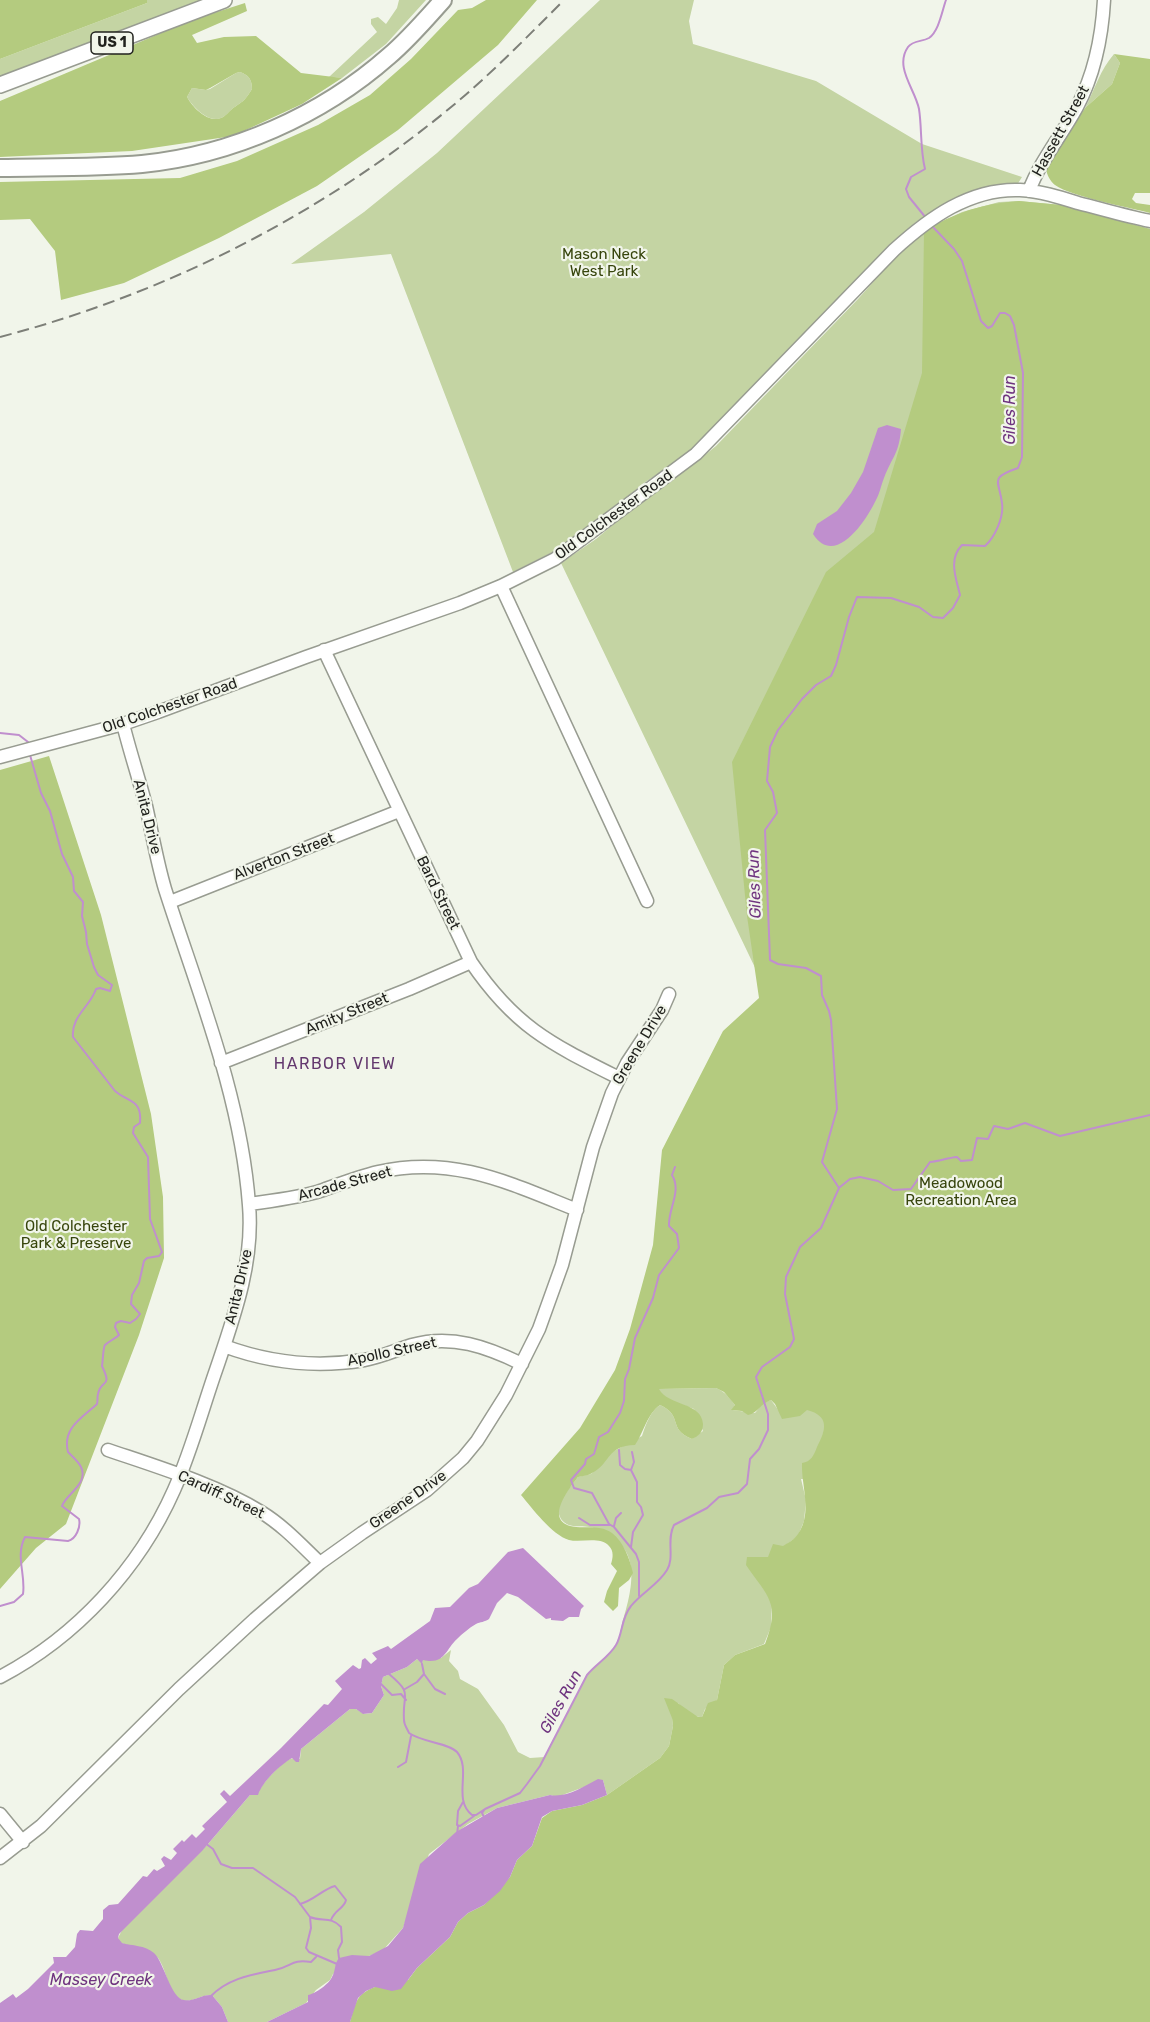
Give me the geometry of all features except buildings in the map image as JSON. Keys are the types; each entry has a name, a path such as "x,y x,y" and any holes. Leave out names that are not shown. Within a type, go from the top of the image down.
{"highway":[{"path":"0,168 115,166 159,162 205,152 259,135 306,113 350,87 397,49 443,0"}],"main road":[{"name":"US 1","path":"0,85 224,0"}],"street":[{"name":"Hassett Street","path":"1029,191 1037,173 1077,107 1088,83 1101,36 1104,0"},
{"name":"Old Colchester Road","path":"0,758 123,724 324,650 429,615 501,586 555,559 696,454 894,250 920,228 952,206 977,196 1012,190 1029,191 1150,221"},
{"path":"501,586 647,901"},
{"name":"Bard Street","path":"324,650 471,962 489,989 531,1030 560,1049 619,1078"},
{"name":"Anita Drive","path":"0,1677 63,1635 110,1589 151,1535 180,1475 224,1346 244,1280 249,1242 249,1204 240,1137 221,1063 170,902 123,724"},
{"name":"Alverton Street","path":"170,902 399,811"},
{"name":"Amity Street","path":"221,1063 409,989 471,962"},
{"name":"Greene Drive","path":"0,1858 54,1814 179,1689 255,1619 320,1563 427,1490 455,1466 477,1441 494,1416 522,1364 555,1289 600,1124 619,1078 662,1010 669,994"},
{"name":"Arcade Street","path":"249,1204 297,1197 380,1172 434,1167 464,1170 493,1177 577,1210"},
{"name":"Apollo Street","path":"224,1346 272,1360 318,1364 366,1359 427,1342 457,1341 474,1344 522,1364"},
{"name":"Cardiff Street","path":"108,1450 180,1475 261,1512 284,1529 320,1563"},
{"path":"0,1814 22,1842"}],"green space":[{"path":"0,0 147,0 147,3 0,59"},
{"path":"147,0 208,0 0,78 0,59 147,3"},
{"path":"399,0 426,0 386,44 342,78 329,77 377,32 371,24 371,19 378,17 386,24 397,8"},
{"path":"486,0 537,0 498,45 398,130 317,186 219,238 124,283 61,300 55,251 30,219 0,220 0,182 180,178 237,161 318,125 370,95 411,59 458,10 472,8"},
{"name":"Mason Neck West Park","path":"600,0 694,0 689,21 693,44 816,81 922,144 1022,177 1017,185 936,210 916,222 888,246 721,424 684,456 644,483 599,521 557,550 513,572 391,254 291,264 364,212 437,153"},
{"path":"245,3 247,11 192,35 197,43 224,37 256,36 301,73 342,78 302,104 233,136 132,151 0,157 0,101 192,20","holes":["240,72 249,78 252,89 243,101 221,118 206,116 197,110 187,97 192,88 206,90"]},
{"path":"1114,54 1120,63 1112,84 1085,108 1101,73"},
{"path":"1114,54 1150,59 1150,193 1135,193 1132,199 1136,203 1150,205 1150,213 1087,198 1063,189 1053,183 1046,171 1085,108 1112,84 1120,63"},
{"path":"240,72 249,78 252,89 243,101 221,118 206,116 187,97 192,88 210,89"},
{"name":"Meadowood Recreation Area","path":"1019,201 1061,205 1150,229 1150,1496 801,1479 806,1500 804,1521 798,1536 769,1557 747,1557 772,1603 771,1627 764,1644 735,1655 724,1665 717,1700 705,1709 702,1717 692,1715 678,1703 672,1718 673,1726 669,1746 660,1758 607,1795 603,1780 557,1797 550,1795 497,1808 468,1824 429,1854 403,1928 383,1950 369,1956 362,1956 333,1974 330,1980 316,1990 306,2003 267,2022 228,2022 222,2007 212,1995 187,2001 180,1999 172,1991 158,1958 119,1942 118,1938 122,1930 208,1844 250,1795 259,1792 277,1769 290,1759 300,1759 301,1749 350,1709 356,1709 364,1714 372,1713 384,1695 381,1686 383,1677 407,1667 417,1659 422,1663 423,1659 441,1658 451,1650 449,1661 458,1671 460,1679 478,1689 504,1725 518,1752 530,1758 545,1757 587,1675 616,1646 630,1594 631,1567 628,1555 621,1544 610,1535 594,1528 571,1526 563,1521 560,1517 559,1506 564,1496 578,1477 591,1474 612,1452 642,1436 651,1415 660,1405 672,1414 677,1427 684,1435 692,1439 703,1431 694,1409 669,1399 658,1389 716,1388 727,1395 735,1405 732,1410 755,1413 764,1402 771,1400 779,1411 783,1026 561,563 596,539 646,497 689,468 716,446 858,299 900,252 924,231 962,212 999,202"},
{"name":"Meadowood Recreation Area","path":"1019,201 1061,205 1150,229 1150,2022 350,2022 355,2004 362,1994 381,1985 408,1980 417,1968 450,1937 458,1922 468,1913 484,1905 510,1877 517,1860 532,1846 542,1818 552,1811 582,1805 607,1795 660,1758 669,1746 673,1726 664,1698 672,1699 698,1717 702,1717 708,1703 717,1700 724,1665 735,1655 765,1644 770,1630 772,1609 766,1593 746,1565 747,1557 768,1557 773,1544 783,1546 797,1536 805,1517 806,1508 802,1463 810,1460 820,1441 824,1424 820,1416 807,1410 800,1416 782,1419 771,1400 748,1415 742,1411 731,1410 735,1405 724,1392 716,1388 659,1389 670,1399 691,1408 701,1417 702,1429 697,1437 692,1439 684,1435 677,1427 672,1414 660,1405 649,1418 635,1445 619,1448 598,1469 589,1475 578,1477 560,1505 559,1513 566,1524 608,1530 620,1541 626,1552 633,1573 629,1580 619,1588 618,1606 613,1611 604,1602 617,1571 611,1564 613,1555 611,1548 601,1541 574,1541 556,1533 521,1495 580,1428 615,1370 630,1329 653,1245 662,1150 723,1031 759,998 747,916 732,762 826,572 874,532 922,373 924,231 969,210"},
{"name":"Old Colchester Park & Preserve","path":"49,756 101,915 151,1114 163,1197 164,1258 139,1335 66,1524 36,1548 0,1589 0,770"}],"water":[{"path":"887,425 901,429 900,437 897,450 871,509 849,538 840,544 831,546 822,543 813,534 817,524 837,511 851,493 863,472 878,428"},
{"name":"Massey Creek","path":"523,1548 584,1606 579,1617 569,1617 563,1621 546,1619 518,1597 507,1593 497,1603 489,1619 466,1631 453,1643 444,1656 436,1660 423,1660 422,1664 417,1659 407,1667 383,1677 381,1686 384,1695 372,1713 363,1714 356,1709 350,1709 301,1749 299,1762 292,1758 268,1779 258,1795 250,1795 202,1851 119,1934 118,1938 122,1943 143,1947 154,1953 179,1998 187,2000 212,1995 222,2007 228,2022 0,2022 0,2003 13,1994 16,1998 28,1989 54,1963 53,1957 66,1957 75,1947 80,1930 93,1931 103,1919 103,1910 109,1905 118,1904 143,1876 147,1877 154,1869 157,1871 165,1866 161,1859 164,1856 171,1860 177,1853 173,1849 182,1840 184,1842 192,1834 196,1838 205,1829 202,1826 227,1802 220,1794 224,1790 230,1796 324,1704 328,1705 342,1689 335,1681 353,1665 361,1668 362,1660 365,1658 371,1664 377,1659 372,1653 388,1646 391,1649 430,1621 435,1608 450,1607 469,1588 478,1584 508,1552"},
{"path":"598,1779 603,1780 607,1795 582,1805 552,1811 542,1817 532,1846 517,1860 510,1877 500,1891 458,1922 450,1937 417,1968 401,1989 392,1991 375,1987 366,1991 358,1998 350,2022 267,2022 308,2002 308,1995 322,1988 330,1980 339,1958 352,1955 369,1956 388,1946 403,1928 420,1864 456,1832 497,1808 568,1793"}],"waterway":[{"name":"Giles Run","path":"926,218 909,197 906,189 911,177 925,169 919,109 903,62 910,45 929,38 935,31 946,0"},
{"name":"Giles Run","path":"484,1817 482,1813 485,1809 520,1793 540,1766 587,1675 616,1645 628,1611 635,1601 667,1570 674,1525 707,1508 719,1497 738,1493 747,1484 750,1459 759,1449 768,1430 768,1414 756,1377 762,1367 790,1347 794,1339 785,1294 786,1277 800,1247 821,1228 839,1188 822,1162 837,1109 831,1020 822,995 821,976 806,968 778,964 770,960 765,830 777,813 773,792 767,781 770,747 778,730 802,699 816,685 831,676 857,597 891,598 919,607 933,617 943,618 953,608 960,595 954,569 955,556 962,545 985,546 992,537 998,526 1002,508 999,477 1018,468 1022,457 1023,373 1014,325 1010,316 1005,313 1000,313 992,326 988,328 981,321 962,261 931,225"},
{"path":"0,733 19,735 28,742"},
{"path":"0,1606 14,1602 23,1594 21,1551 25,1537 68,1541 77,1532 79,1519 62,1506 80,1484 83,1473 79,1463 68,1452 68,1436 75,1424 97,1404 99,1389 106,1381 102,1366 104,1348 119,1335 115,1327 116,1323 121,1321 130,1323 140,1314 131,1304 144,1261 147,1258 159,1256 162,1252 150,1219 148,1157 133,1133 134,1127 140,1123 137,1105 115,1091 73,1037 75,1023 96,989 110,991 112,985 98,975 94,967 82,916 83,902 74,891 73,877 62,854 50,811 41,793 30,755"},
{"path":"840,1187 850,1179 860,1177 878,1181 893,1190 911,1189 930,1162 957,1157 961,1161 972,1160 977,1138 988,1139 994,1126 1008,1129 1025,1123 1060,1136 1150,1115"},
{"path":"639,1596 639,1562 636,1554 609,1524 592,1493 574,1488 571,1480 585,1464 586,1459 594,1454 599,1437 608,1432 620,1413 635,1338 653,1298 659,1275 679,1248 677,1234 669,1226 676,1187 672,1175 675,1167"},
{"path":"619,1450 620,1465 631,1470"},
{"path":"631,1547 633,1532 643,1515 637,1502 637,1482 631,1470 634,1462 632,1452"},
{"path":"614,1526 616,1518 621,1513"},
{"path":"579,1518 590,1525 610,1525"},
{"path":"405,1689 417,1682 424,1674 422,1664"},
{"path":"389,1674 404,1690 404,1722 409,1733 457,1752 463,1767 462,1793 466,1808 472,1815 485,1809"},
{"path":"424,1674 435,1689 445,1694"},
{"path":"381,1684 392,1695 401,1694 406,1700"},
{"path":"398,1767 406,1762 411,1736"},
{"path":"463,1802 458,1811 457,1825 460,1826 474,1816"},
{"path":"457,1835 458,1826"},
{"path":"205,1843 213,1849 221,1864 232,1868 253,1868 295,1897 310,1917 311,1928 306,1948 309,1952 337,1964"},
{"path":"300,1904 335,1886 346,1900 331,1920"},
{"path":"310,1917 330,1920 341,1927 342,1942 338,1950 339,1958"},
{"path":"211,1996 225,1985 241,1978 296,1962 311,1962 316,1957"}],"railway":[{"path":"0,337 62,319 183,273 298,214 405,143 456,103 498,66 564,0"}],"district":[{"name":"HARBOR VIEW","path":"335,1064"}]}
